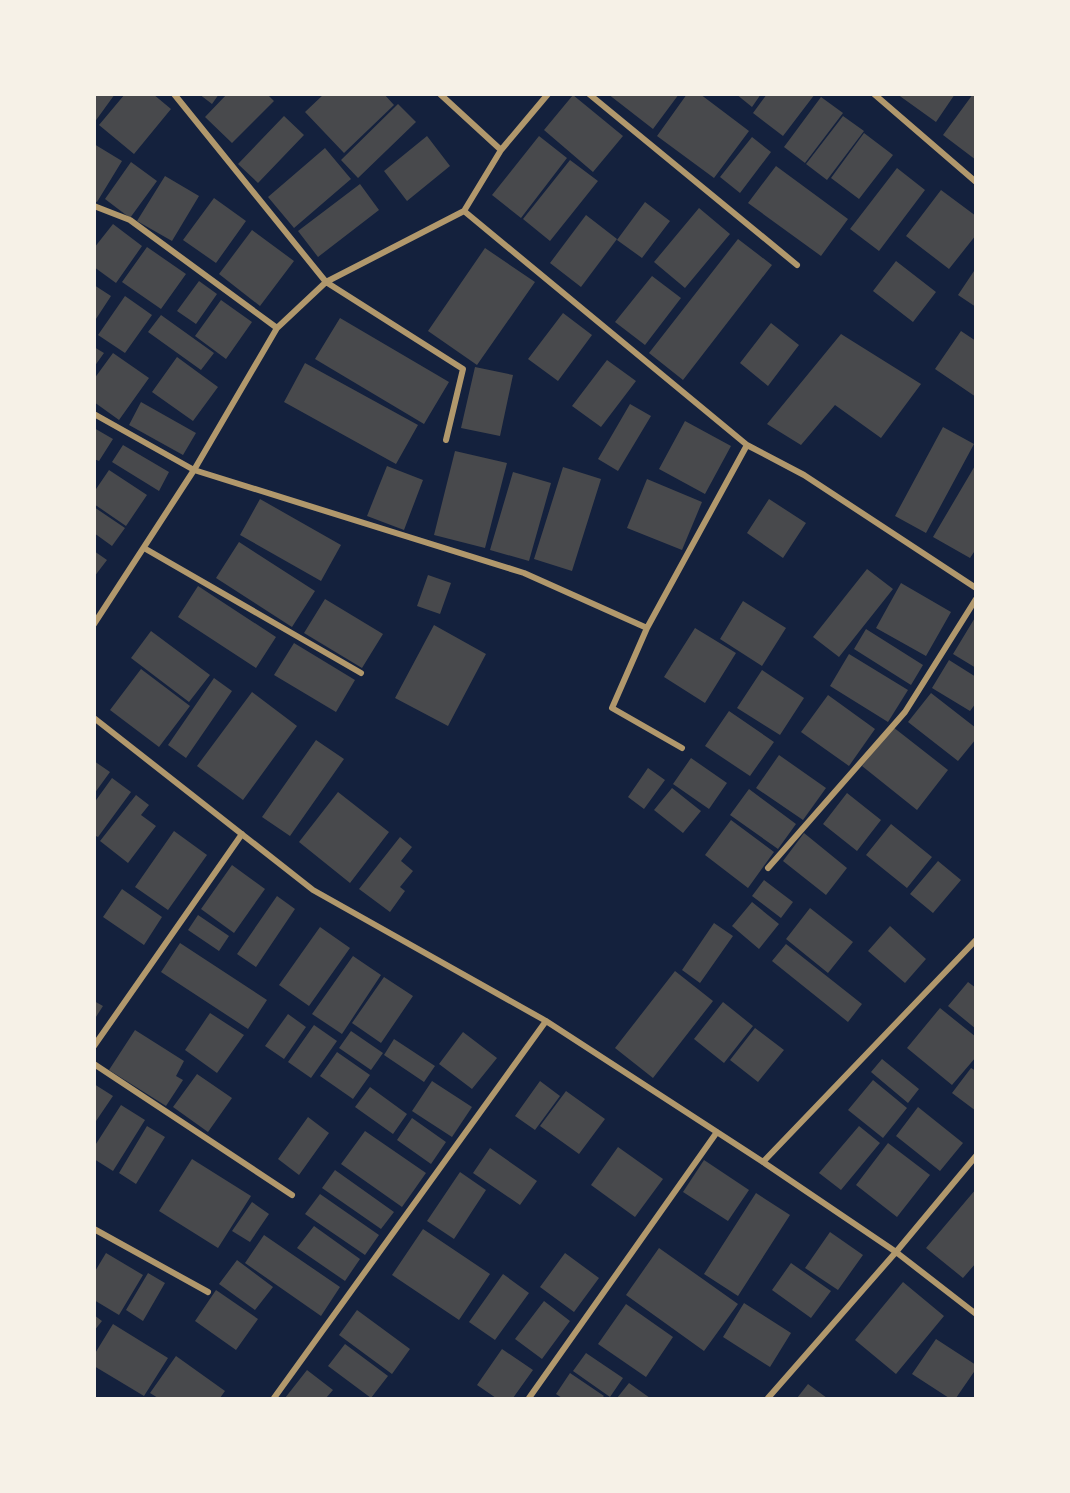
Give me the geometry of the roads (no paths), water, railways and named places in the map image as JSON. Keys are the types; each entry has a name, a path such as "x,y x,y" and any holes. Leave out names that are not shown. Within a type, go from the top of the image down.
{"street":[{"path":"174,94 326,282 463,369 446,440"},
{"path":"440,94 501,150"},
{"path":"94,624 194,470 277,328 326,282 464,211 501,150 548,94"},
{"path":"589,94 797,265"},
{"path":"874,94 975,182"},
{"path":"94,206 130,220 277,328"},
{"path":"464,211 747,445 804,475 975,588"},
{"path":"94,414 194,470 524,573 647,628"},
{"path":"682,748 612,708 647,628 747,445"},
{"path":"144,548 361,673"},
{"path":"768,868 905,712 975,598"},
{"path":"94,718 313,890 546,1021 717,1131 896,1252 975,1314"},
{"path":"94,1046 242,834"},
{"path":"763,1162 975,940"},
{"path":"274,1398 546,1021"},
{"path":"94,1064 292,1195"},
{"path":"530,1398 717,1131"},
{"path":"768,1398 896,1252 975,1156"},
{"path":"94,1229 208,1292"}]}
